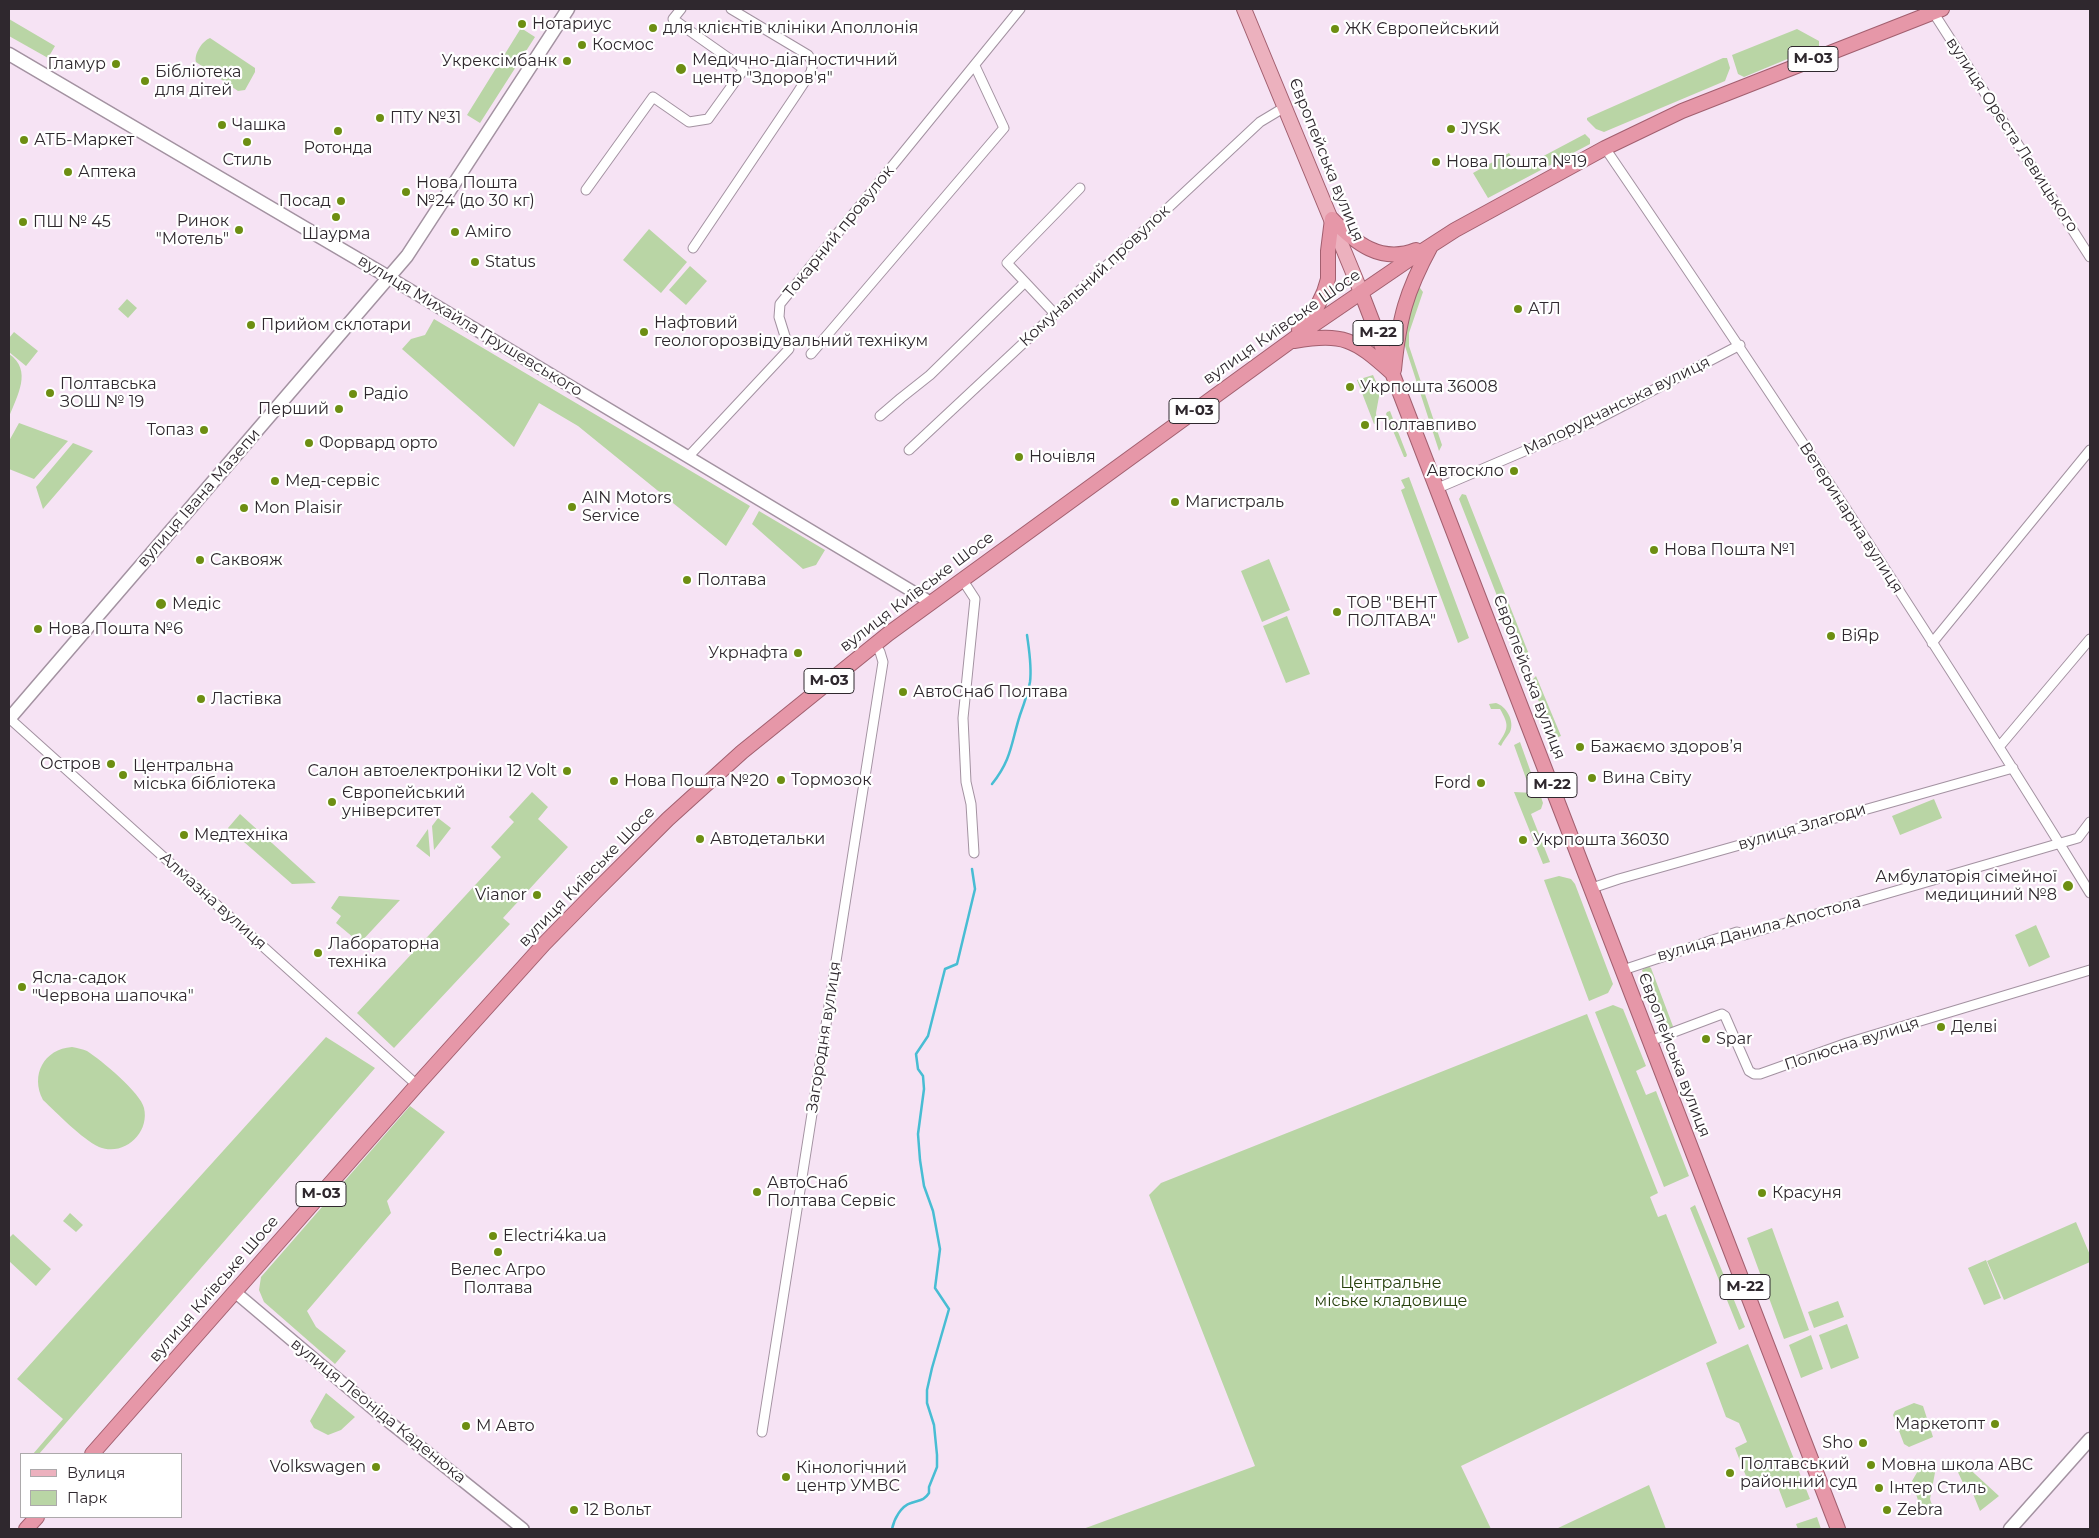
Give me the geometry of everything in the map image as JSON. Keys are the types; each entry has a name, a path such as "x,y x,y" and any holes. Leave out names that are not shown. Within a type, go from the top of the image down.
{"highway":[{"name":"М-03","path":"1431,245 1605,148 1682,111 1938,11"},
{"path":"1332,219 1355,241 1372,251 1382,254 1400,255 1431,245"},
{"path":"1290,341 1317,307 1324,292 1328,279 1328,251 1332,219"},
{"path":"1394,374 1399,328 1406,298 1412,281 1431,245"},
{"name":"вулиця Київське Шосе","path":"93,1453 417,1084 544,944 668,819 742,752 874,644 962,578 1290,341 1431,245"},
{"name":"Європейська вулиця","path":"1361,292 1838,1529"},
{"path":"1290,341 1322,337 1348,340 1358,345 1394,374"},
{"path":"26,1529 36,1518"}],"main road":[{"name":"вулиця Івана Мазепи","path":"9,719 390,278 417,242 568,9"},
{"name":"Європейська вулиця","path":"1244,9 1361,292"},
{"name":"вулиця Михайла Грушевського","path":"9,54 390,278"},
{"path":"2010,1529 2090,1440"}],"street":[{"path":"586,190 653,97 689,122 708,118 744,69 674,19 681,9"},
{"path":"693,248 811,72 813,63 808,55 731,9"},
{"name":"Токарний провулок","path":"688,457 789,349 779,317 780,304 1020,9"},
{"name":"вулиця Ореста Левицького","path":"1938,11 2090,257"},
{"path":"810,354 1004,128 975,66"},
{"name":"Комунальний провулок","path":"909,450 1260,122 1285,107"},
{"name":"Ветеринарна вулиця","path":"1605,148 1740,345 1999,746 2090,893"},
{"path":"1055,314 1007,263 1080,188"},
{"name":"вулиця Михайла Грушевського","path":"390,278 930,602"},
{"path":"880,416 930,375 1025,282"},
{"name":"Малорудчанська вулиця","path":"1438,488 1582,426 1740,345"},
{"path":"1932,643 2090,450"},
{"path":"962,578 976,599 963,718 966,782 971,804 974,853"},
{"path":"1999,746 2090,639"},
{"name":"Загородня вулиця","path":"762,1432 883,662 880,652 874,644"},
{"name":"Алмазна вулиця","path":"9,719 417,1084"},
{"name":"вулиця Злагоди","path":"1592,888 1628,876 2013,768"},
{"name":"вулиця Данила Апостола","path":"1623,970 1737,932 1744,935 2060,844 2078,838 2090,822"},
{"name":"Полюсна вулиця","path":"1650,1041 1722,1014 1725,1016 1749,1071 1754,1074 1760,1074 1847,1043 2090,970"},
{"name":"вулиця Леоніда Каденюка","path":"234,1292 378,1413 522,1529"}],"green space":[{"path":"9,19 55,46 48,58 9,36"},
{"path":"521,28 535,37 480,123 467,115"},
{"path":"1797,29 1819,41 1819,46 1744,77 1738,74 1732,55"},
{"path":"210,38 255,68 255,72 245,90 238,91 196,62 199,48"},
{"path":"1723,58 1727,58 1730,68 1725,81 1604,132 1596,129 1587,120 1587,118"},
{"path":"1585,134 1590,139 1590,144 1488,198 1473,173 1509,153 1519,169"},
{"path":"649,229 687,262 661,293 623,260"},
{"path":"690,266 707,281 686,305 669,290"},
{"path":"1420,288 1423,292 1409,333 1409,346 1442,445 1439,451 1405,346 1404,333 1415,289"},
{"path":"127,299 137,308 128,318 118,309"},
{"path":"434,319 750,506 726,546 578,426 539,403 514,447 402,349 411,339 425,335"},
{"path":"14,332 38,351 26,366 9,352 9,338"},
{"path":"9,354 16,360 22,375 19,392 9,417"},
{"path":"1373,375 1380,391 1376,413 1377,423 1374,424 1357,380"},
{"path":"1390,411 1407,455 1406,457 1404,457 1386,414"},
{"path":"19,423 68,441 34,479 9,469 9,441"},
{"path":"73,443 93,451 43,509 36,487"},
{"path":"1409,477 1469,638 1458,643 1401,490 1405,488 1401,480"},
{"path":"1462,494 1466,495 1530,657 1525,659 1521,657 1459,499"},
{"path":"759,511 825,550 816,565 803,569 752,524"},
{"path":"1269,559 1290,610 1262,622 1241,571"},
{"path":"1287,616 1310,674 1286,683 1263,626"},
{"path":"1536,676 1561,736 1553,739 1531,681"},
{"path":"1496,703 1509,714 1511,723 1510,732 1501,746 1498,744 1506,730 1506,723 1500,709 1491,709 1489,704"},
{"path":"1520,742 1534,781 1528,784 1514,745"},
{"path":"532,792 548,807 538,819 568,847 503,918 510,924 394,1048 357,1013 501,857 491,847 514,822 509,817"},
{"path":"1514,792 1534,793 1541,797 1543,803 1541,809 1531,814 1550,862 1543,864"},
{"path":"1934,799 1942,818 1900,835 1892,816"},
{"path":"240,814 316,883 292,884 228,828"},
{"path":"438,818 451,828 434,850 432,826"},
{"path":"428,829 430,854 430,857 416,846"},
{"path":"1559,876 1571,879 1575,884 1613,984 1608,993 1589,1001 1544,880"},
{"path":"339,896 400,900 360,943 336,923 341,916 331,908"},
{"path":"2036,925 2050,957 2029,967 2015,935"},
{"path":"1648,966 1651,968 1674,1029 1665,1031 1662,1028 1642,970"},
{"path":"1613,1005 1623,1009 1646,1066 1636,1071 1646,1095 1656,1091 1689,1176 1664,1187 1595,1012"},
{"name":"Центральне міське кладовище","path":"1587,1014 1658,1193 1650,1197 1658,1217 1666,1214 1717,1343 1461,1466 1491,1529 1083,1529 1255,1466 1149,1195 1161,1183"},
{"path":"326,1037 375,1068 40,1453 34,1453 63,1419 17,1379"},
{"path":"72,1047 87,1051 120,1077 141,1102 145,1117 143,1126 139,1134 126,1146 117,1149 99,1147 78,1132 43,1100 39,1091 38,1081 42,1065 54,1053"},
{"path":"410,1106 445,1132 387,1201 391,1213 307,1311 316,1327 346,1351 335,1364 264,1302 259,1290 261,1277"},
{"path":"1695,1205 1745,1327 1739,1330 1690,1208"},
{"path":"70,1213 83,1225 76,1232 63,1221"},
{"path":"2076,1222 2090,1255 2090,1262 2004,1300 1987,1261"},
{"path":"1772,1228 1809,1330 1784,1339 1747,1238"},
{"path":"13,1234 51,1269 36,1286 9,1261 9,1238"},
{"path":"1986,1260 2001,1298 1984,1305 1968,1268"},
{"path":"1838,1301 1844,1317 1814,1328 1808,1312"},
{"path":"1847,1324 1859,1358 1831,1369 1819,1335"},
{"path":"1811,1335 1823,1369 1801,1378 1789,1345"},
{"path":"1748,1344 1810,1499 1786,1508 1775,1479 1751,1489 1735,1448 1747,1442 1739,1423 1726,1417 1706,1363"},
{"path":"326,1393 355,1417 341,1430 328,1435 314,1428 310,1421"},
{"path":"1914,1403 1923,1406 1933,1437 1909,1447 1904,1444 1893,1415 1895,1411"},
{"path":"1937,1462 1930,1499 1932,1505 1921,1510 1912,1481 1919,1469"},
{"path":"1963,1463 1999,1496 1980,1511 1969,1484 1964,1485 1955,1466"},
{"path":"1649,1485 1666,1529 1556,1529"},
{"path":"1817,1517 1821,1529 1798,1529 1796,1524"}],"waterway":[{"path":"992,784 1004,767 1026,699 1031,676 1027,635"},
{"path":"892,1529 896,1517 904,1507 927,1496 937,1467 934,1425 927,1403 927,1390 949,1309 935,1288 940,1249 933,1211 924,1186 920,1160 918,1134 924,1089 923,1076 918,1069 916,1054 928,1036 945,969 957,964 975,889 972,869"}],"place":[{"name":"Нотариус","path":"522,24"},
{"name":"для клієнтів клініки Аполлонія","path":"653,28"},
{"name":"ЖК Європейський","path":"1335,29"},
{"name":"Космос","path":"582,45"},
{"name":"Укрексімбанк","path":"567,61"},
{"name":"Гламур","path":"116,64"},
{"name":"Медично-діагностичний центр \"Здоров'я\"","path":"681,69"},
{"name":"Бібліотека для дітей","path":"145,81"},
{"name":"ПТУ №31","path":"380,118"},
{"name":"Чашка","path":"222,125"},
{"name":"JYSK","path":"1451,129"},
{"name":"Ротонда","path":"338,131"},
{"name":"АТБ-Маркет","path":"24,140"},
{"name":"Стиль","path":"247,142"},
{"name":"Нова Пошта №19","path":"1436,162"},
{"name":"Аптека","path":"68,172"},
{"name":"Нова Пошта №24 (до 30 кг)","path":"406,192"},
{"name":"Посад","path":"341,201"},
{"name":"Шаурма","path":"336,217"},
{"name":"ПШ № 45","path":"23,222"},
{"name":"Ринок \"Мотель\"","path":"239,230"},
{"name":"Аміго","path":"455,232"},
{"name":"Status","path":"475,262"},
{"name":"АТЛ","path":"1518,309"},
{"name":"Прийом склотари","path":"251,325"},
{"name":"Нафтовий геологорозвідувальний технікум","path":"644,332"},
{"name":"Укрпошта 36008","path":"1350,387"},
{"name":"Полтавська ЗОШ № 19","path":"50,393"},
{"name":"Радіо","path":"353,394"},
{"name":"Перший","path":"339,409"},
{"name":"Полтавпиво","path":"1365,425"},
{"name":"Топаз","path":"204,430"},
{"name":"Форвард орто","path":"309,443"},
{"name":"Ночівля","path":"1019,457"},
{"name":"Автоскло","path":"1514,471"},
{"name":"Мед-сервіс","path":"275,481"},
{"name":"Магистраль","path":"1175,502"},
{"name":"AIN Motors Service","path":"572,507"},
{"name":"Mon Plaisir","path":"244,508"},
{"name":"Нова Пошта №1","path":"1654,550"},
{"name":"Саквояж","path":"200,560"},
{"name":"Полтава","path":"687,580"},
{"name":"Медіс","path":"161,604"},
{"name":"ТОВ \"ВЕНТ ПОЛТАВА\"","path":"1337,612"},
{"name":"Нова Пошта №6","path":"38,629"},
{"name":"ВіЯр","path":"1831,636"},
{"name":"Укрнафта","path":"798,653"},
{"name":"АвтоСнаб Полтава","path":"903,692"},
{"name":"Ластівка","path":"201,699"},
{"name":"Бажаємо здоровʼя","path":"1580,747"},
{"name":"Остров","path":"111,764"},
{"name":"Салон автоелектроніки 12 Volt","path":"567,771"},
{"name":"Центральна міська бібліотека","path":"123,775"},
{"name":"Вина Світу","path":"1592,778"},
{"name":"Тормозок","path":"781,780"},
{"name":"Нова Пошта №20","path":"614,781"},
{"name":"Ford","path":"1481,783"},
{"name":"Європейський університет","path":"332,802"},
{"name":"Медтехніка","path":"184,835"},
{"name":"Автодетальки","path":"700,839"},
{"name":"Укрпошта 36030","path":"1523,840"},
{"name":"Амбулаторія сімейної медициний №8","path":"2068,886"},
{"name":"Vianor","path":"537,895"},
{"name":"Лабораторна техніка","path":"318,953"},
{"name":"Ясла-садок \"Червона шапочка\"","path":"22,987"},
{"name":"Делві","path":"1941,1027"},
{"name":"Spar","path":"1706,1039"},
{"name":"АвтоСнаб Полтава Сервіс","path":"757,1192"},
{"name":"Красуня","path":"1762,1193"},
{"name":"Electri4ka.ua","path":"493,1236"},
{"name":"Велес Агро Полтава","path":"498,1252"},
{"name":"Маркетопт","path":"1995,1424"},
{"name":"М Авто","path":"466,1426"},
{"name":"Sho","path":"1863,1443"},
{"name":"Мовна школа ABC","path":"1871,1465"},
{"name":"Volkswagen","path":"376,1467"},
{"name":"Полтавський районний суд","path":"1730,1473"},
{"name":"Кінологічний центр УМВС","path":"786,1477"},
{"name":"Інтер Стиль","path":"1879,1488"},
{"name":"12 Вольт","path":"574,1510"},
{"name":"Zebra","path":"1887,1510"}]}
